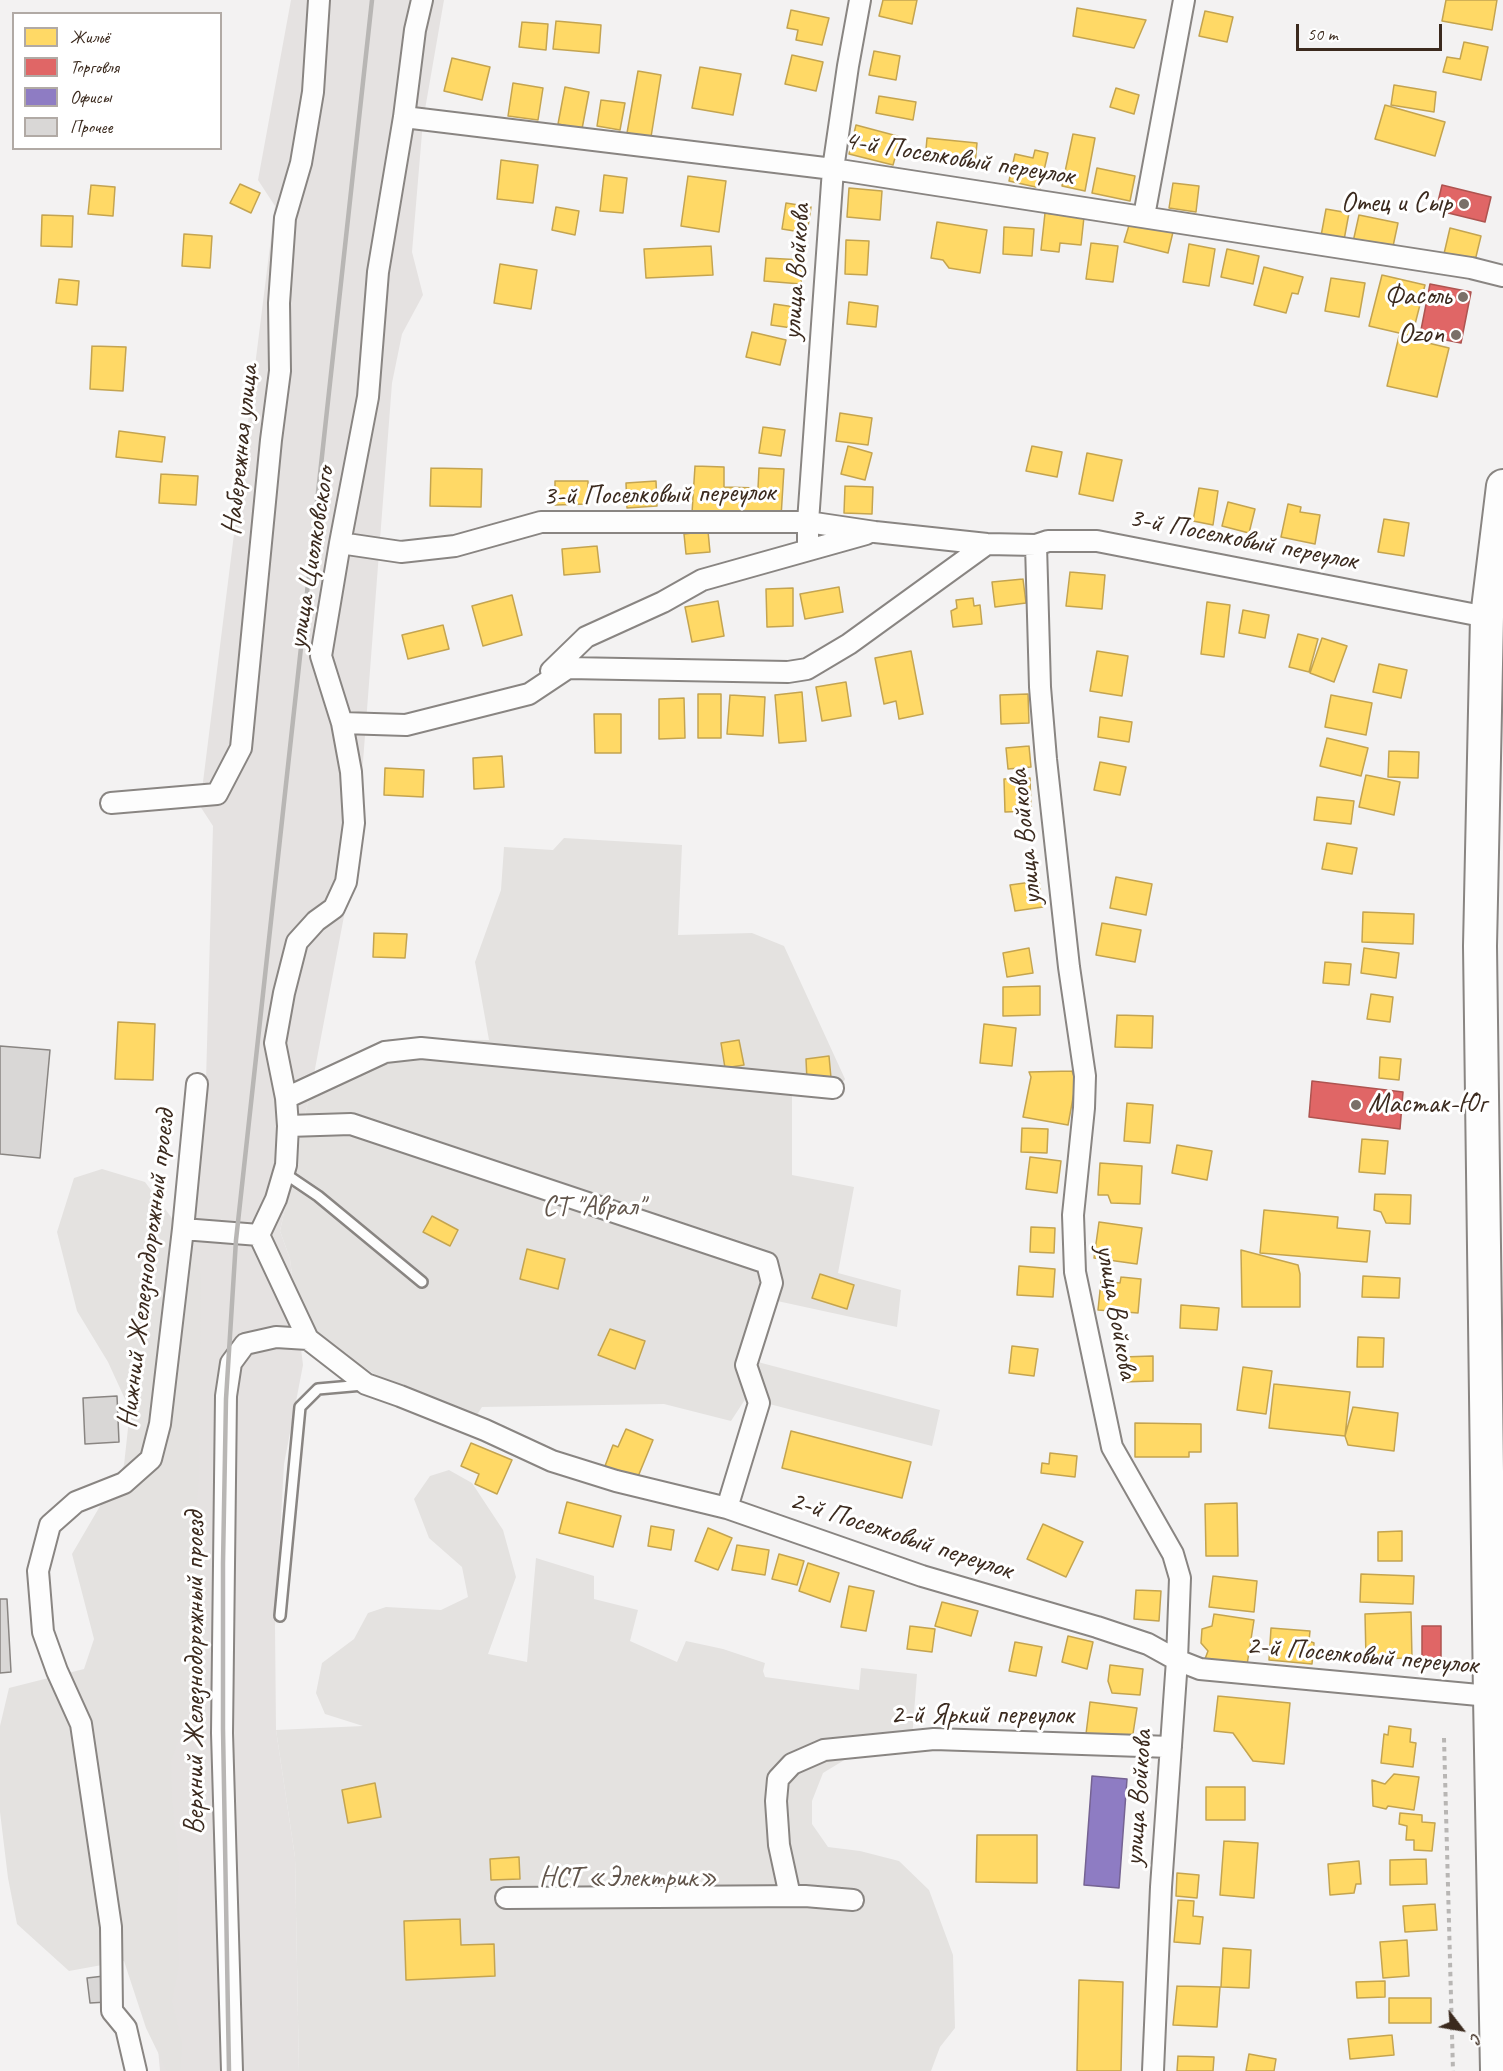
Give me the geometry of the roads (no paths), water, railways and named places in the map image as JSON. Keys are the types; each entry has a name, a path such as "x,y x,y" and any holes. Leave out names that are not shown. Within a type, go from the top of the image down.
{"main road":[{"path":"1497,2071 1496,1697 1480,946 1486,617 1503,486"}],"street":[{"name":"Набережная улица","path":"111,803 217,794 242,748 270,440 280,371 279,303 285,218 301,163 313,92 319,0"},
{"name":"улица Циолковского","path":"259,1235 276,1199 286,1165 288,1126 286,1098 275,1043 284,993 297,942 316,921 334,908 346,882 354,823 351,772 342,723 321,656 368,397 378,272 404,117 415,30 422,0"},
{"name":"улица Войкова","path":"808,550 808,522 833,169 860,0"},
{"path":"1144,216 1184,0"},
{"name":"4-й Поселковый переулок","path":"404,117 833,169 1471,268 1503,276"},
{"name":"3-й Поселковый переулок","path":"340,543 401,552 455,546 541,522 808,522 987,544 1036,545 1048,541 1097,541 1486,617"},
{"name":"3-й Поселковый переулок","path":"529,694 586,637 663,602 702,580 875,532"},
{"path":"342,723 406,725 529,694 568,668 788,672 807,669 849,644 987,544"},
{"name":"улица Войкова","path":"1036,545 1040,687 1046,759 1069,967 1084,1076 1084,1108 1073,1215 1075,1272 1112,1447 1173,1554 1180,1578 1172,1747 1161,1887 1153,2071"},
{"path":"286,1098 386,1052 421,1048 833,1088"},
{"name":"Нижний Железнодорожный проезд","path":"136,2071 126,2028 112,2011 111,1928 81,1724 57,1671 43,1632 38,1571 50,1525 76,1502 124,1483 151,1459 160,1424 197,1084"},
{"path":"288,1126 351,1124 767,1263 772,1283 746,1365 759,1403 727,1509"},
{"path":"183,1229 259,1235 308,1339"},
{"name":"Верхний Железнодорожный проезд","path":"232,2071 222,1733 226,1396 231,1363 244,1344 276,1337 308,1339"},
{"name":"2-й Поселковый переулок","path":"308,1339 366,1384 474,1426 552,1461 616,1481 727,1509 922,1576 1097,1627 1148,1644 1177,1660 1200,1669 1496,1697"},
{"name":"2-й Яркий переулок","path":"790,1896 779,1845 776,1801 778,1779 792,1764 824,1750 934,1739 1172,1747"},
{"path":"506,1898 790,1896 853,1900"}],"lane":[{"path":"284,1173 318,1196 422,1281"},
{"path":"280,1616 300,1407 318,1389 366,1384"}],"railway":[{"path":"229,2071 223,1729 223,1563 226,1399 236,1240 372,0"}],"place":[{"name":"Отец и Сыр","path":"1464,204"},
{"name":"Фасоль","path":"1463,297"},
{"name":"Ozon","path":"1456,335"},
{"name":"Мастак-Юг","path":"1356,1105"}],"park label":[{"name":"СТ \"Аврал\"","path":"593,1208"},
{"name":"НСТ «Электрик»","path":"628,1879"}]}
